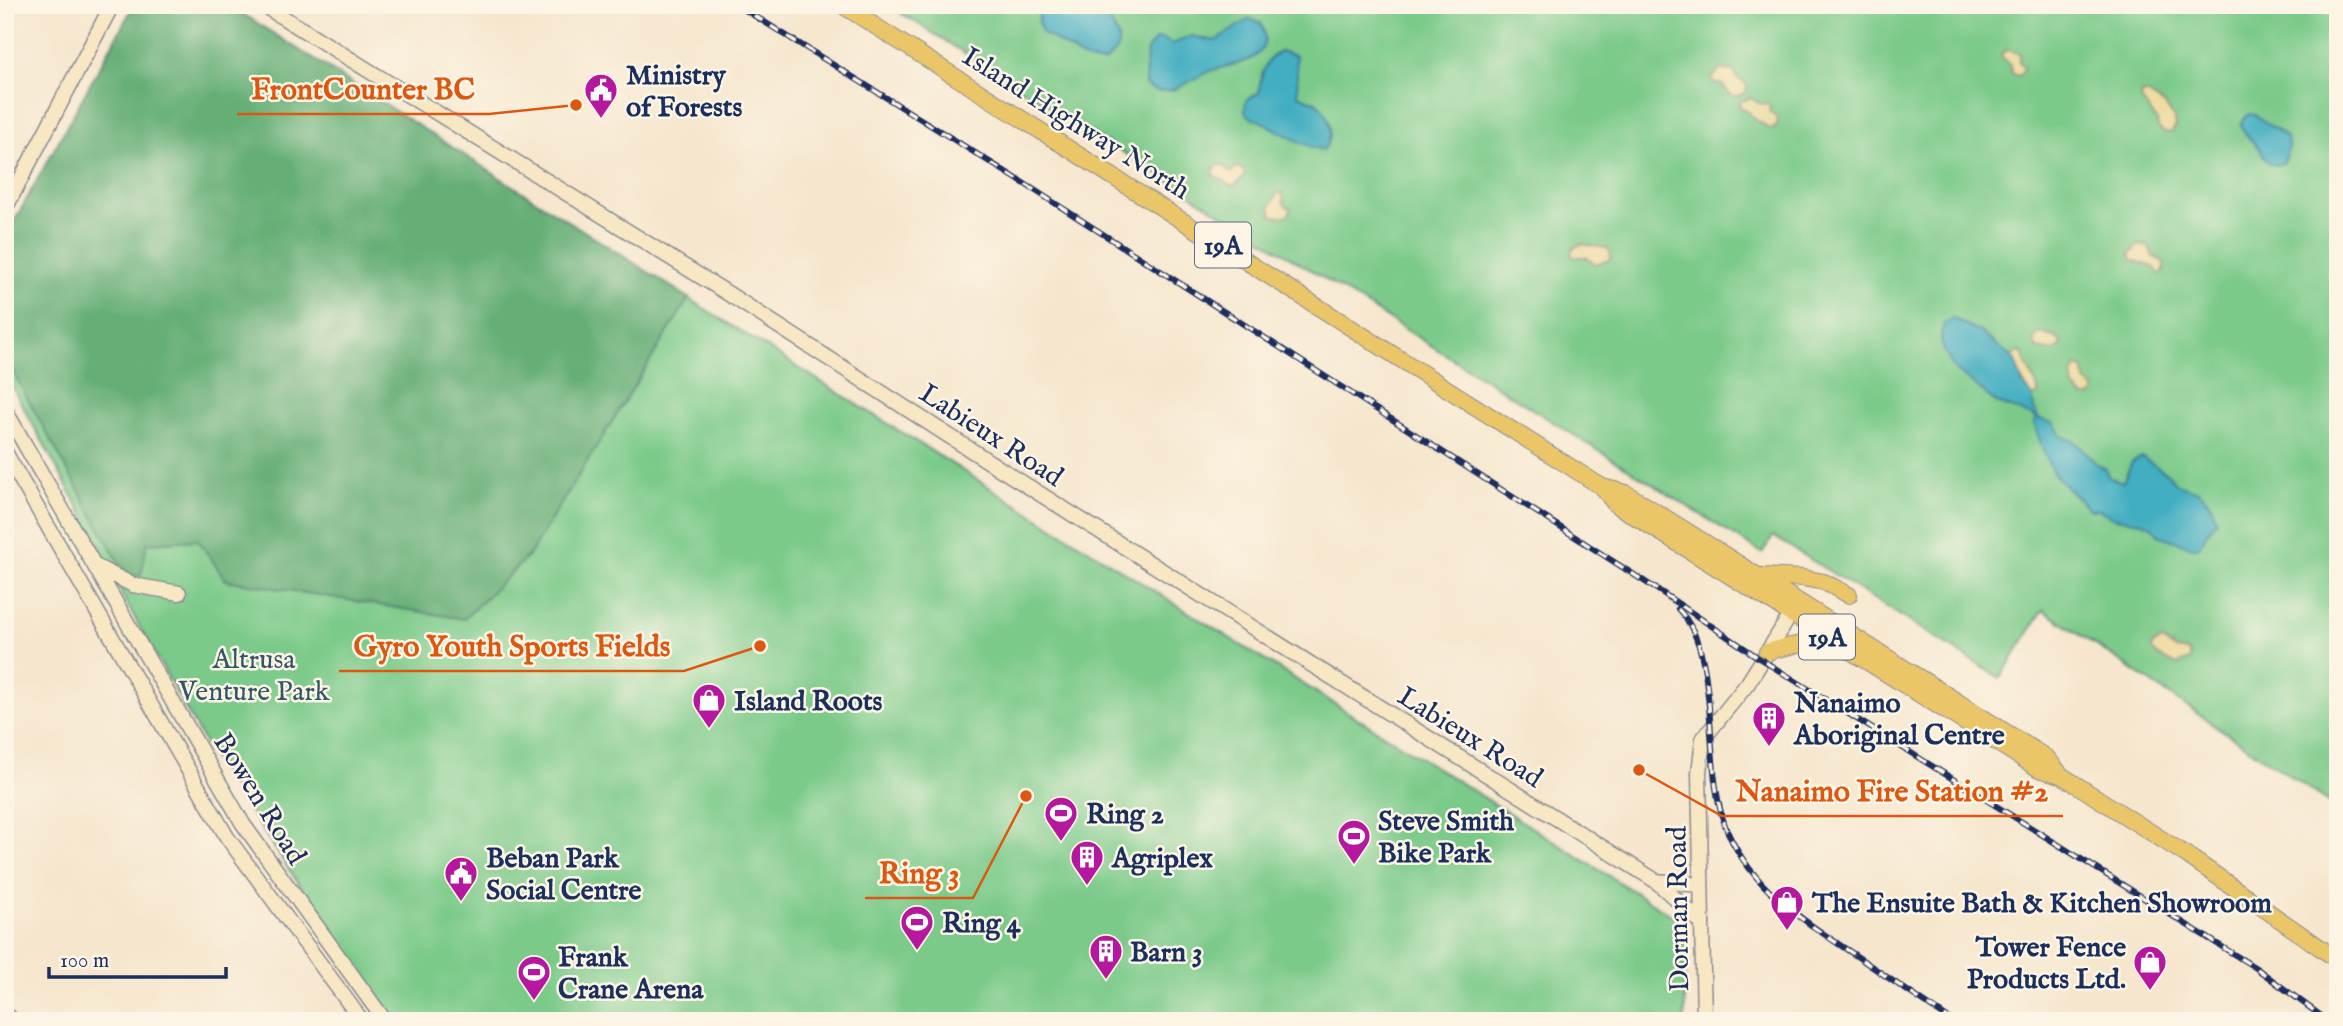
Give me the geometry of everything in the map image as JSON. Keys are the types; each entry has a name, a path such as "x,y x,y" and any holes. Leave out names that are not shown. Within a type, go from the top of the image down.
{"main road":[{"name":"Island Highway North","path":"842,5 1602,487 1626,493 2048,758 2061,775"},
{"name":"Island Highway North","path":"1602,487 1615,504 2039,769 2061,775 2188,856 2338,960"},
{"path":"1758,575 1824,582 1849,595"},
{"path":"1767,652 1813,642 1846,648"}],"street":[{"path":"5,209 113,5"},
{"name":"Labieux Road","path":"263,5 724,291 1002,470 1656,881 1701,885"},
{"name":"Bowen Road","path":"5,410 243,824 385,1021"},
{"name":"Bowen Road","path":"5,452 227,837 362,1021"},
{"path":"94,565 133,585 179,593"},
{"name":"Dorman Road","path":"1704,1021 1699,772 1703,739 1748,683 1791,614"},
{"path":"1656,881 1702,923"},
{"path":"5,1014 14,1021"}],"green space":[{"path":"134,5 229,5 689,298 529,555 464,619 226,580 198,540 147,543 141,576 126,575 5,358 5,238"},
{"name":"Altrusa Venture Park","path":"220,5 1684,923 1685,1021 391,1021 209,751 98,552 102,549 5,374 5,261"},
{"path":"888,5 2338,5 2338,808 2043,610 2000,678 1773,536 1762,553"}],"sand":[{"path":"2007,50 2019,53 2019,62 2024,68 2019,76 2012,74 2010,65 2002,59 2002,53"},
{"path":"1720,69 1733,71 1738,79 1746,83 1747,89 1743,94 1731,95 1723,85 1713,82 1712,78"},
{"path":"2147,93 2165,105 2174,117 2176,125 2172,132 2165,133 2158,128 2157,120 2141,100 2142,94"},
{"path":"1751,98 1758,103 1769,104 1770,112 1778,119 1776,128 1768,129 1740,108 1740,101"},
{"path":"1223,165 1231,173 1239,167 1245,176 1234,186 1229,186 1214,176 1214,169"},
{"path":"1278,192 1283,194 1284,204 1291,209 1286,216 1272,216 1270,206"},
{"path":"1581,244 1607,248 1611,253 1610,260 1595,264 1586,257 1573,257 1573,248"},
{"path":"2139,245 2149,247 2153,256 2164,262 2164,273 2159,274 2154,267 2132,260 2130,254"},
{"path":"2040,333 2057,338 2061,347 2054,351 2036,348 2034,338"},
{"path":"2019,352 2023,354 2035,381 2038,396 2031,396 2020,377 2012,356"},
{"path":"2077,367 2084,369 2085,381 2094,388 2094,394 2090,397 2084,397 2074,388 2072,375"},
{"path":"2162,640 2176,650 2190,652 2190,660 2177,665 2158,656 2152,651 2153,645"}],"water":[{"path":"1041,5 1099,5 1117,34 1117,48 1113,55 1104,62 1095,62 1079,56 1043,34 1038,22"},
{"path":"1249,19 1261,23 1265,36 1258,54 1250,59 1210,71 1170,90 1161,91 1145,84 1147,50 1156,39 1164,39 1172,44 1192,36 1215,41"},
{"path":"1281,51 1296,56 1298,94 1318,104 1326,114 1330,133 1323,150 1299,142 1251,118 1245,112 1246,100 1259,93 1267,63"},
{"path":"2249,114 2255,115 2286,137 2289,147 2283,163 2272,164 2266,161 2246,134 2241,124"},
{"path":"1952,318 1979,331 2015,360 2022,382 2032,396 2039,419 2054,423 2061,436 2076,443 2106,469 2108,477 2123,482 2132,462 2142,457 2169,475 2176,484 2199,491 2212,506 2216,520 2199,546 2192,547 2160,536 2151,526 2142,522 2115,518 2099,510 2090,510 2053,473 2034,424 2035,417 1997,403 1953,368 1942,346 1941,335 1944,324"}],"railway":[{"path":"737,5 1025,184 1661,592 1762,660 2256,968 2328,1021"},
{"path":"1678,609 1692,630 1702,655 1720,809 1729,835 1740,855 1767,889 1783,904 1952,1021"}],"place":[{"name":"FrontCounter BC","path":"576,105"},
{"name":"Ministry of Forests","path":"601,120"},
{"name":"Gyro Youth Sports Fields","path":"760,646"},
{"name":"Island Roots","path":"709,730"},
{"name":"Nanaimo Aboriginal Centre","path":"1769,748"},
{"name":"Nanaimo Fire Station #2","path":"1639,770"},
{"name":"Ring 3","path":"1026,796"},
{"name":"Ring 2","path":"1061,843"},
{"name":"Steve Smith Bike Park","path":"1354,866"},
{"name":"Agriplex","path":"1087,887"},
{"name":"Beban Park Social Centre","path":"461,903"},
{"name":"The Ensuite Bath & Kitchen Showroom","path":"1787,932"},
{"name":"Ring 4","path":"917,952"},
{"name":"Barn 3","path":"1106,981"},
{"name":"Tower Fence Products Ltd.","path":"2150,992"},
{"name":"Frank Crane Arena","path":"534,1002"}]}
